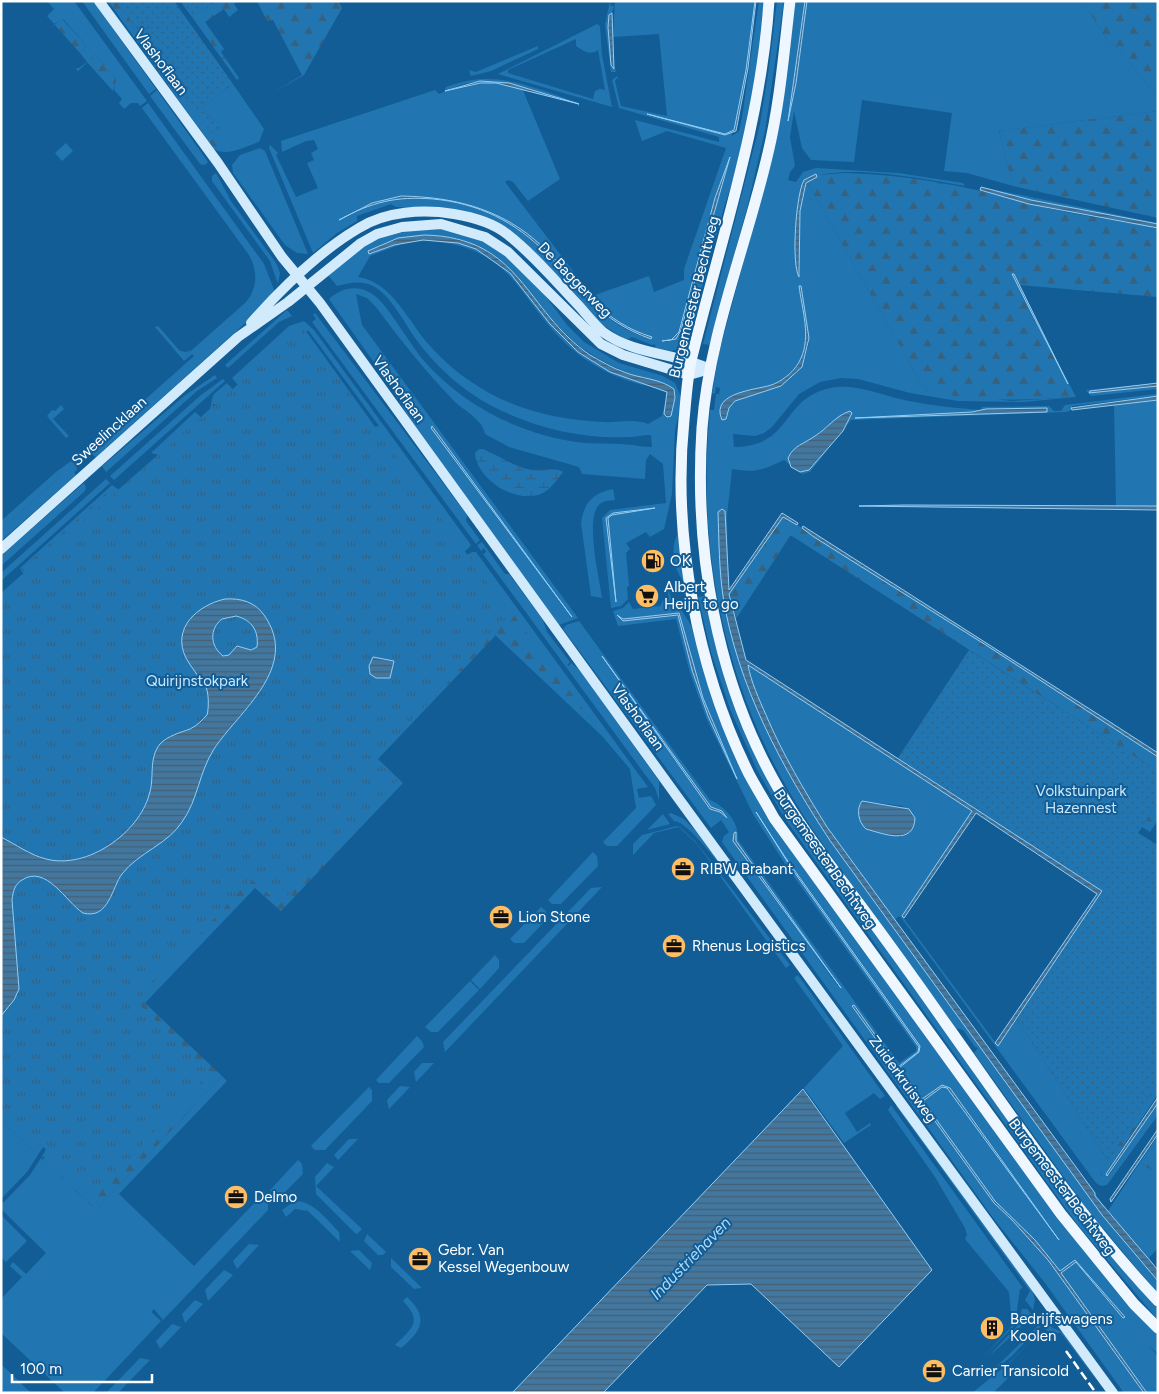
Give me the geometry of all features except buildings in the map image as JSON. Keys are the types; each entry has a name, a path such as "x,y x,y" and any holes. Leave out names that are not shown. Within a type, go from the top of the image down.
{"main road":[{"name":"Burgemeester Bechtweg","path":"769,1 757,100 750,135 689,375 682,448 682,498 691,587 699,633 725,715 749,773 774,818 1061,1214 1134,1304 1158,1328"},
{"name":"Burgemeester Bechtweg","path":"790,1 768,151 710,369 702,429 704,557 717,633 736,697 757,747 778,787 808,836 891,947 1048,1168 1098,1233 1158,1301"}],"street":[{"name":"Vlashoflaan","path":"99,1 676,795"},
{"name":"De Baggerweg","path":"298,276 359,227 384,217 411,211 434,210 462,215 484,222 505,233 523,247 603,332 639,350 692,360 710,369"},
{"name":"De Baggerweg","path":"307,286 345,254 377,234 422,224 441,224 462,229 499,244 601,344 623,355 689,375"},
{"name":"Sweelincklaan","path":"238,337 280,291 298,276"},
{"name":"Sweelincklaan","path":"1,548 238,337 307,286"},
{"path":"689,375 710,369"},
{"name":"Zuiderkruisweg","path":"676,795 1114,1393"}],"green space":[{"path":"47,1 74,1 147,101 140,106 138,103 131,103 124,109 119,103 122,99 114,90 116,79 95,55 78,71 76,70 87,62 80,53 87,46 63,19 54,24 47,16 54,9"},
{"path":"82,1 93,1 156,89 149,94"},
{"path":"106,1 211,145 223,149 211,133 222,127 201,108 233,84 264,129 259,142 229,152 217,151 212,148"},
{"path":"108,1 117,1 224,150 211,145"},
{"path":"117,1 174,1 233,84 201,108 222,127 211,133"},
{"path":"180,1 216,1 192,17"},
{"path":"216,1 238,1 234,4 238,10 229,17 224,9 205,22 224,49 221,52 239,78 237,80 192,17"},
{"path":"257,1 338,1 342,8 304,75 272,93 302,75 273,20 267,21"},
{"path":"610,1 611,6 614,6 612,13 609,15 608,27 612,68 615,68 616,72 611,72 605,24"},
{"path":"615,1 755,1 746,70 734,130 725,134 647,114 725,135 732,133 732,136 739,131 742,117 759,1 767,1 742,153 725,204 688,338 681,347 673,351 664,350 653,348 656,346 654,344 652,345 632,337 626,340 600,323 512,234 436,208 396,207 391,204 357,216 357,221 337,233 313,253 269,148 270,145 278,153 276,155 296,197 318,188 307,163 314,160 311,153 318,149 314,140 306,141 282,152 281,141 435,90 439,94 444,92 446,87 455,84 475,80 496,79 532,87 579,103 579,107 576,103 528,88 490,82 522,88 560,179 528,201 513,182 508,180 505,182 592,296 649,276 654,292 684,280 684,269 726,148 667,131 642,141 635,120 620,116 719,142 719,137 619,108 612,80 617,76 619,80 617,78 615,81 621,106 667,116 659,34 613,37","holes":["490,82 447,91 463,84","730,158 678,337 665,342 662,340 670,340 679,332 715,198","401,196 422,197 463,203 482,209 518,227 550,254 595,303 620,323 652,337 651,339 634,333 606,315 593,304 534,242 508,223 493,215 463,204 446,201 395,198 345,216 372,203"]},
{"path":"777,1 784,1 765,131 748,204 710,345 703,344 760,124"},
{"path":"795,1 805,1 788,120 796,83 807,1 1083,1 1107,40 1120,50 1158,98 1158,111 999,131 1013,186 967,173 944,171 952,113 862,100 854,162 811,160 802,148 794,111 790,137 795,166 790,172 788,180 796,182 803,172 816,168 898,173 963,183 965,186 906,176 861,172 840,172 804,180 797,216 798,276 800,275 800,211 807,182 925,390 1011,401 1076,397 1023,402 958,401 910,393 858,379 841,378 820,382 799,394 772,427 764,433 755,436 733,434 734,447 753,445 766,439 776,432 800,403 811,395 836,387 868,390 899,399 927,404 981,410 982,407 1049,406 1054,411 1061,411 1065,405 1155,394 1158,396 1072,406 1072,410 1066,412 851,420 844,429 852,413 850,411 840,416 820,433 793,450 788,458 790,465 784,460 759,470 732,469 727,516 728,579 725,511 722,509 720,537 725,603 733,640 744,676 758,711 791,778 831,842 1102,1215 1158,1281 1158,1294 1087,1209 974,1053 978,1048 975,1047 963,1030 956,1028 820,840 787,788 764,744 745,699 730,652 719,605 711,557 707,508 707,459 710,410 714,410 716,394 719,394 720,388 716,387 715,394 712,393 720,349 757,212","holes":["799,287 809,343 802,367 781,386 735,401 729,408 726,419 722,420 720,410 723,403 729,397 775,383 791,372 800,360 804,348 805,331","1046,408 1047,412 855,418 972,412 986,409"]},
{"path":"1083,1 1158,1 1158,98 1120,50 1107,40"},
{"path":"62,19 87,46 80,53 55,25 49,29"},
{"path":"597,24 600,26 602,55 612,107 498,74","holes":["576,39 576,46 590,53 598,50 605,90 595,91 593,99 508,73 508,70"]},
{"path":"538,46 538,49 491,71 471,76 469,70 476,72"},
{"path":"95,55 116,79 113,91 87,62"},
{"path":"157,90 208,162 205,165 200,164 150,96"},
{"path":"148,103 264,264 275,292 264,306 96,457 90,453 85,457 79,452 84,454 194,356 192,354 184,361 155,327 158,326 180,351 186,352 191,350 184,357 245,303 254,286 254,267 249,255 142,108"},
{"path":"1158,111 1158,218 1013,186 999,131"},
{"path":"66,143 73,151 62,161 55,153"},
{"path":"260,148 265,151 308,254 297,253 285,245 233,173 232,165 240,155"},
{"path":"216,173 231,201 276,263 280,273 278,284 270,261 212,181 212,176"},
{"path":"844,173 892,176 939,182 1046,208 1158,228 1158,297 1020,285 1012,274 1076,397 1019,400 981,399 925,390 807,182 817,177 817,175"},
{"path":"981,187 1158,223 1158,224 1031,200"},
{"path":"416,229 447,229 471,235 506,254 538,286 567,325 584,342 619,363 663,376 675,383 682,399 675,430 672,494 664,529 650,537 646,532 626,543 630,549 626,553 629,586 627,587 628,599 621,606 611,608 602,518 610,510 666,503 663,464 650,454 646,460 645,479 582,474 579,467 509,447 485,434 481,424 455,402 424,368 376,307 367,298 356,294 362,325 578,618 559,625 415,428 388,382 329,299 351,288 369,292 375,296 387,309 419,355 441,378 478,406 518,426 540,434 584,443 652,447 651,435 612,437 562,431 515,417 477,397 455,381 435,362 418,342 392,303 380,290 368,284 359,283 337,286 327,274 375,239","holes":["432,235 460,240 483,248 501,260 516,275 558,327 577,344 611,365 674,389 675,398 671,416 664,414 666,399 662,416 648,424 632,421 586,421 552,416 503,400 461,375 430,346 399,304 390,295 370,280 358,277 370,256 407,242 370,254 376,248 390,241 407,237","432,427 572,617 432,428","655,508 612,515 608,518 616,602 606,518 613,513"]},
{"path":"428,239 458,243 476,249 510,273 550,324 578,352 610,372 656,388 617,377 597,367 578,354 558,336 515,282 500,267 482,255 458,246 428,241 408,242"},
{"path":"287,310 292,316 279,322 228,368 225,365"},
{"path":"315,313 467,515 466,521 480,540 476,544 312,322 316,319 313,315"},
{"path":"304,321 314,330 471,545 464,552 454,558 429,565 404,567 382,563 335,533 313,526 296,524 284,507 261,497 239,496 187,514 202,456 212,399 214,394 227,383 235,392 219,404 213,404 209,438 191,509 238,494 260,493 272,496 285,503 296,512 299,520 318,522 336,528 332,518 331,496 338,440 347,432 379,426 308,330 288,362 283,381 287,378 300,387 303,384 327,400 330,435 297,473 294,474 280,462 273,461 260,472 223,431 224,428 241,413 234,403 243,412 224,429 227,433 260,469 272,459 281,460 296,472 328,434 325,401 304,387 301,390 288,381 285,385 272,377 275,372 270,369 249,398 232,378 289,326","holes":["371,515 368,528 361,536 358,537 347,532 347,528 362,518","388,519 403,519 415,526 420,545 414,563 381,561 374,546 372,527"]},
{"name":"Quirijnstokpark","path":"303,327 510,614 376,760 398,780 280,904 251,879 136,1002 210,1072 97,1193 1,1111 1,593"},
{"path":"215,375 217,378 197,391 106,472 102,466 184,396"},
{"path":"223,379 225,381 114,480 110,476 201,395"},
{"path":"1158,383 1089,393 1158,386 1158,389 1091,396 1086,390"},
{"path":"1158,400 1158,506 1116,506 1114,404"},
{"path":"61,405 64,409 53,419 69,436 66,438 47,416 52,410 55,411"},
{"path":"195,412 202,418 159,455 151,453"},
{"path":"836,439 810,472 802,474 798,471 809,470"},
{"path":"479,449 483,449 526,469 557,470 563,472 541,494 520,496 499,487 483,472 477,463 475,453"},
{"path":"71,461 76,465 77,470 74,472 76,475 1,541 1,530 56,480 59,476 56,472"},
{"path":"56,472 59,476 56,480 1,530 1,521"},
{"path":"106,479 110,483 1,581 1,573"},
{"path":"84,483 85,491 1,566 1,555"},
{"path":"112,485 125,494 56,608 53,607 48,614 20,568","holes":["113,488 119,492 47,611 22,569"]},
{"path":"113,487 119,492 45,608 22,569"},
{"path":"613,489 615,500 603,502 597,508 594,518 594,546 602,598 591,596 581,523 587,504 600,493"},
{"path":"783,516 1158,757 1158,771 792,536 790,536 736,619 730,593"},
{"path":"678,533 684,582 677,571 673,552"},
{"path":"482,542 505,574 509,574 543,620 547,632 570,662 567,665 569,666 571,663 580,670 659,781 659,800 655,788 483,554 486,552 484,548 481,551 477,545"},
{"path":"476,552 648,787 637,789 639,798 651,796 656,805 617,846 607,846 603,842 636,808 630,769 602,736 496,636 496,632 598,729 465,556"},
{"path":"470,555 600,732 495,633 496,635 378,759 403,783 281,911 255,888 145,1003 222,1076 96,1210 43,1160 45,1156 41,1158 119,1024"},
{"path":"667,587 673,602 676,601 695,632 748,775 1116,1289 1158,1335 1158,1354 1149,1346 1158,1356 1158,1393 1147,1393 1061,1273 1076,1262 1123,1318 1125,1317 1075,1260 1060,1272 1035,1240 995,1201 922,1101 942,1087 947,1088 1059,1240 950,1088 942,1085 922,1099 899,1068 919,1052 920,1046 785,857 756,812 792,869 919,1047 918,1052 898,1067 854,1005 852,1007 994,1203 1048,1260 1144,1393 1124,1393 1045,1283 994,1219 722,842 724,836 729,832 721,820 711,828 563,629 566,625 579,621 710,800 726,811 734,821 738,840 899,1063 916,1051 916,1047 787,867 754,816 707,720 690,673 676,619 618,626 613,611 623,608 629,602 633,609 660,606 663,600 669,599","holes":["678,613 703,698 737,778 708,716 692,670 678,615 623,621 618,615 623,619","602,656 711,807 722,811 726,819 720,812 710,809","736,832 736,841 839,987 734,842"]},
{"path":"705,596 766,772 1130,1278 1158,1309 1158,1320 1077,1224 785,819 757,770 730,709 711,652 698,597"},
{"name":"Volkstuinpark Hazennest","path":"969,650 1158,771 1158,803 1138,833 1158,845 1158,1083 1108,1161 1017,1019 1102,891 898,758"},
{"path":"748,664 973,811 902,916 998,1046 1017,1019 1108,1161 1100,1173 1102,1176 1158,1094 1106,1173 1109,1175 1158,1103 1158,1115 1107,1185 1101,1186 1096,1183 900,916 895,919 1061,1146 827,827 769,727 753,684","holes":["863,801 903,806 901,837 866,829 858,811"]},
{"path":"1158,803 1158,820 1150,832 1142,827"},
{"path":"671,813 684,819 695,830 765,921 763,921 720,864 693,834 674,821 668,814"},
{"path":"663,814 670,824 647,830"},
{"path":"677,826 680,827 696,842 790,965 786,968 697,844 679,827 654,833 633,855 633,844 642,835"},
{"path":"593,852 597,856 598,866 561,904 552,904 548,900"},
{"path":"602,887 445,1052 443,1042 591,888"},
{"path":"541,907 546,911 546,920 524,943 514,943 510,939"},
{"path":"495,955 499,960 499,968 480,989 471,980"},
{"path":"798,975 885,1096 880,1099 874,1093 845,1113 857,1132 870,1123 871,1125 844,1143 804,1088 843,1046 794,978"},
{"path":"470,981 479,990 438,1032 431,1032 425,1027"},
{"path":"417,1036 422,1041 424,1047 389,1083 379,1083 376,1080"},
{"path":"422,1063 434,1063 416,1082 414,1072"},
{"path":"1,1065 55,1128 34,1151 1,1121"},
{"path":"222,1076 227,1081 119,1194 194,1266 262,1195 268,1200 268,1210 163,1320 154,1309 151,1312 161,1321 93,1393 65,1393 1,1333 1,1299 22,1277 10,1266 13,1262 26,1274 46,1253 1,1209 1,1205 30,1175 41,1158 96,1210"},
{"path":"1158,1083 1158,1094 1103,1176 1100,1173"},
{"path":"400,1086 410,1087 389,1109 387,1100"},
{"path":"369,1087 372,1090 372,1101 325,1150 315,1150 311,1146"},
{"path":"898,1104 1032,1290 1035,1299 1033,1310 1025,1300 1030,1291 896,1106"},
{"path":"891,1105 1023,1288 1020,1289 1013,1327 982,1358 1012,1326 1009,1292 965,1239 967,1235 965,1228 935,1177 888,1110"},
{"path":"1,1121 34,1151 56,1127 27,1172 1,1199"},
{"path":"1158,1136 1158,1175 1140,1162"},
{"path":"349,1139 358,1139 338,1160 334,1155"},
{"path":"298,1160 302,1164 303,1174 284,1193 273,1193 270,1190"},
{"path":"1140,1162 1158,1175 1158,1248 1149,1258 1158,1270 1095,1196 1095,1193 1108,1211"},
{"path":"327,1163 334,1167 316,1186 362,1229 356,1234 316,1194 315,1177"},
{"path":"295,1201 308,1204 320,1212 339,1232 340,1242 308,1211 295,1209 286,1217 282,1210"},
{"path":"1,1215 27,1241 6,1262 1,1257"},
{"path":"367,1234 386,1252 383,1255 378,1255 364,1241"},
{"path":"249,1244 259,1245 237,1269 233,1261"},
{"path":"359,1250 372,1263 370,1270 350,1251"},
{"path":"391,1258 422,1288 414,1289 391,1267"},
{"path":"224,1270 233,1275 208,1301 205,1290"},
{"path":"407,1297 418,1311 420,1324 414,1336 401,1348 395,1345 410,1329 414,1320 413,1314 403,1301"},
{"path":"195,1300 203,1304 185,1323 182,1314"},
{"path":"1022,1309 1027,1309 1031,1314 1017,1331 988,1357 1018,1325"},
{"path":"172,1324 181,1327 160,1349 156,1341"},
{"path":"1046,1324 1063,1333 1106,1393 1061,1333 1049,1333 1042,1325"},
{"path":"1039,1325 1040,1327 1012,1356 989,1374"},
{"path":"1039,1332 1008,1365 1005,1375 1008,1378 993,1393 972,1393 1009,1363"},
{"path":"140,1358 150,1360 118,1393 106,1393"},
{"path":"1,1364 31,1393 1,1393"}],"water":[{"path":"755,1 748,68 736,131 725,135 647,114 725,134 734,130 746,70"},
{"path":"805,1 807,1 796,83 788,121"},
{"path":"612,13 614,69 611,65 608,27 609,15"},
{"path":"480,81 509,83 579,104 496,83 481,83 445,91"},
{"path":"730,157 681,330 676,339 671,340 679,332 715,198"},
{"path":"816,174 817,177 806,183 800,211 799,277 795,258 795,244 799,199 804,180"},
{"path":"981,187 1031,200 1158,224 1158,228 1029,204 980,190"},
{"path":"401,196 443,199 482,209 518,227 534,239 595,303 620,323 652,337 651,339 633,331 605,314 547,254 522,232 481,210 450,201 407,198 373,205 351,214 372,203"},
{"path":"424,235 457,239 482,248 502,262 519,279 550,318 568,337 590,355 620,370 668,385 674,389 675,398 671,416 667,417 664,414 667,392 610,372 578,352 550,324 510,273 476,249 458,243 423,240 394,245 369,254 368,251 398,238"},
{"path":"1012,274 1014,274 1068,384"},
{"path":"799,286 801,286 809,338 802,367 781,386 735,401 729,408 726,419 722,420 720,410 723,403 729,397 778,382 790,374 799,362 804,350 806,332"},
{"path":"1158,383 1158,386 1089,393 1090,391"},
{"path":"1158,396 1158,400 1072,410 1071,408"},
{"path":"1047,408 1047,412 855,418 972,412 986,409"},
{"path":"850,411 852,413 843,431 809,470 800,472 791,467 788,458 793,450 820,433 840,416"},
{"path":"432,426 572,617 431,428"},
{"path":"859,506 1158,506 1158,510"},
{"path":"655,508 612,515 608,518 616,602 606,518 613,513"},
{"path":"722,509 725,511 729,590 782,513 798,523 797,525 783,517 729,594 746,660 1102,891 998,1046 995,1043 1097,894 976,813 904,918 902,916 972,811 748,665 751,678 779,744 827,827 1095,1193 1095,1196 1158,1270 1158,1281 1102,1215 831,842 795,785 750,693 730,629 723,596 720,565 718,512"},
{"path":"803,526 1158,753 1158,757 989,647 814,537 802,528"},
{"path":"225,599 242,600 252,604 264,615 273,634 275,653 271,670 251,704 214,749 205,767 192,805 182,822 176,830 136,860 122,874 108,901 99,912 92,914 83,913 55,886 39,877 31,876 22,880 16,886 12,900 19,989 14,1000 1,1016 1,837 40,857 62,861 78,859 110,845 135,822 143,809 151,789 154,756 160,744 170,737 193,728 207,715 207,691 205,685 186,658 182,647 182,637 185,628 197,612","holes":["236,616 242,618 253,627 257,636 257,647 251,650 237,646 229,655 223,656 214,643 213,632 222,619"]},
{"path":"679,613 703,698 737,779 708,716 692,670 678,615 623,621 617,615 623,619"},
{"path":"602,656 711,807 722,811 727,818 720,812 710,809"},
{"path":"373,657 394,661 390,678 376,678 370,674 369,666"},
{"path":"862,801 909,809 915,818 913,827 904,835 897,836 866,829 861,823 859,815"},
{"path":"756,812 785,857 920,1046 919,1052 899,1068 922,1099 942,1085 950,1088 1059,1240 947,1088 942,1087 923,1101 995,1201 1035,1240 1060,1271 1075,1260 1125,1317 1123,1318 1076,1262 1061,1273 1147,1393 1144,1393 1048,1260 994,1203 852,1006 854,1005 898,1067 918,1052 919,1047 792,869"},
{"path":"736,832 736,841 841,988 733,841 734,833"},
{"name":"Industriehaven","path":"803,1089 932,1270 839,1367 751,1284 707,1285 603,1393 512,1393"},
{"path":"1158,1097 1158,1103 1107,1176 1106,1174"},
{"path":"1158,1129 1158,1134 1111,1202 1110,1199"}],"railway":[{"path":"1066,1351 1096,1393"}],"place":[{"name":"OK","path":"653,561"},
{"name":"Albert Heijn to go","path":"647,596"},
{"name":"RIBW Brabant","path":"683,869"},
{"name":"Lion Stone","path":"501,917"},
{"name":"Rhenus Logistics","path":"674,946"},
{"name":"Delmo","path":"236,1197"},
{"name":"Gebr. Van Kessel Wegenbouw","path":"420,1259"},
{"name":"Bedrijfswagens Koolen","path":"992,1328"},
{"name":"Carrier Transicold","path":"934,1371"}]}
